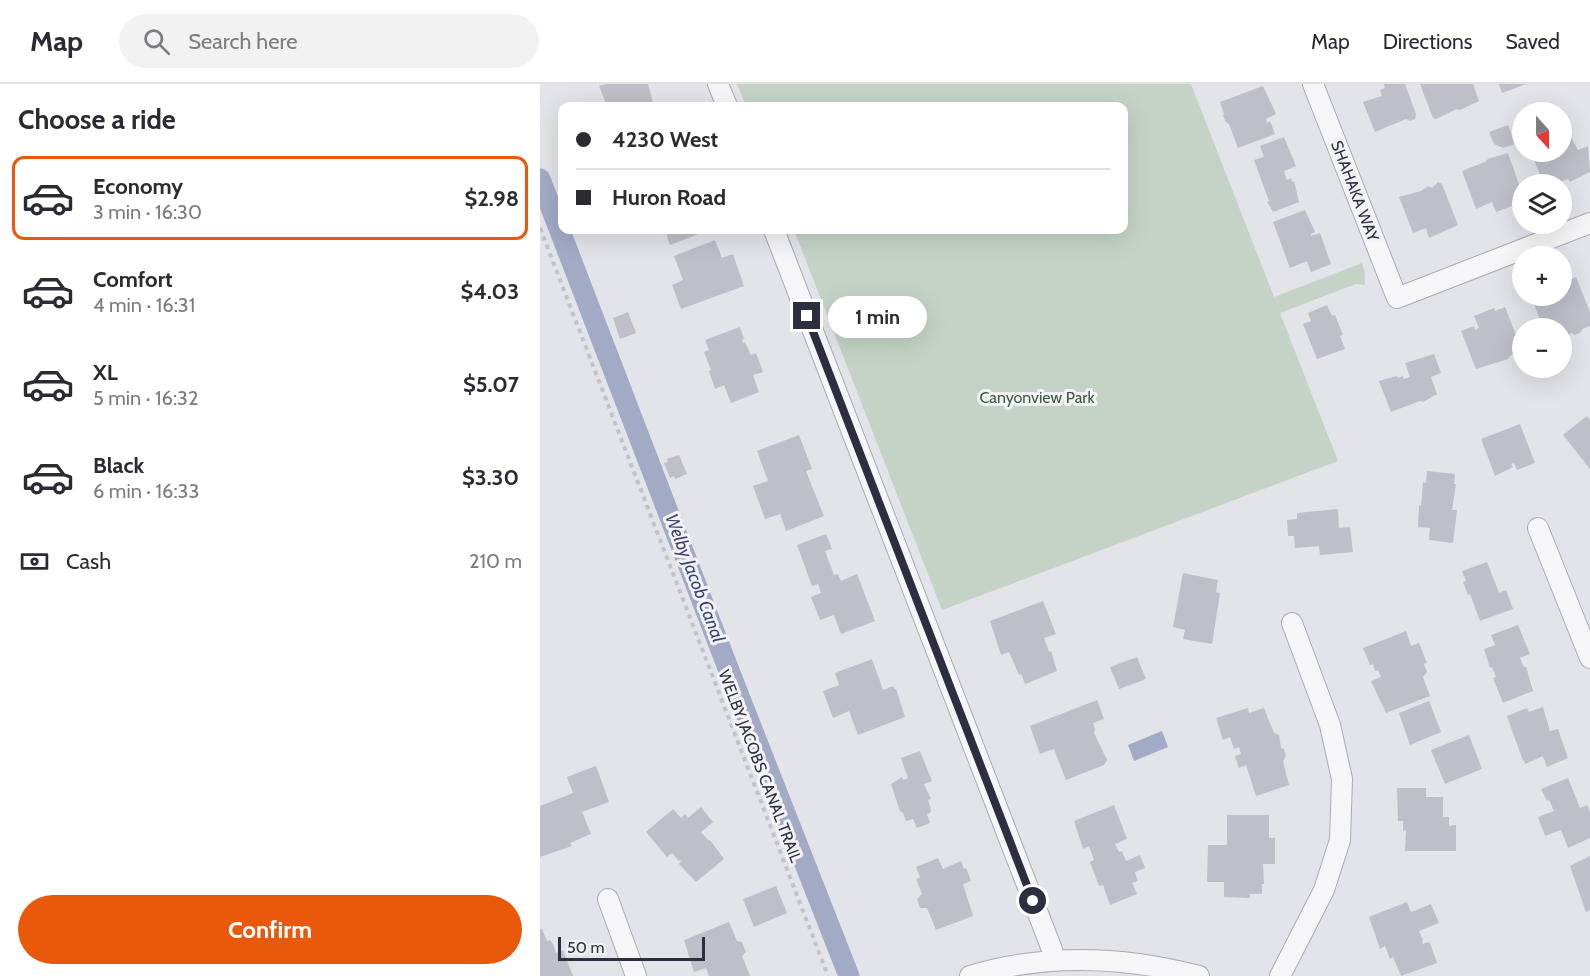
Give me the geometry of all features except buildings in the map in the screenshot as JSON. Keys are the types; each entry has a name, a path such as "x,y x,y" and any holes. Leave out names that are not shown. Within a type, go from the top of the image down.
{"street":[{"path":"718,84 725,102"},
{"name":"SHAHAKA WAY","path":"1313,84 1396,298 1590,223"},
{"path":"776,234 1056,960"},
{"path":"1538,528 1590,658"},
{"path":"1280,976 1324,890 1340,840 1342,779 1330,725 1292,623"},
{"path":"608,899 636,976"},
{"path":"970,976 1024,963 1111,959 1166,967 1199,976"}],"path":[{"name":"WELBY JACOBS CANAL TRAIL","path":"540,228 828,976"}],"green space":[{"name":"Canyonview Park","path":"737,84 1191,84 1274,297 1362,263 1365,285 1356,284 1280,313 1338,461 942,610 796,234 1128,234 1128,102 744,102"}],"water":[{"path":"1162,731 1168,747 1134,761 1128,745"}],"waterway":[{"name":"Welby Jacob Canal","path":"540,179 558,226"},
{"name":"Welby Jacob Canal","path":"561,234 849,976"}],"route":[{"path":"807,316 1033,901"}]}
